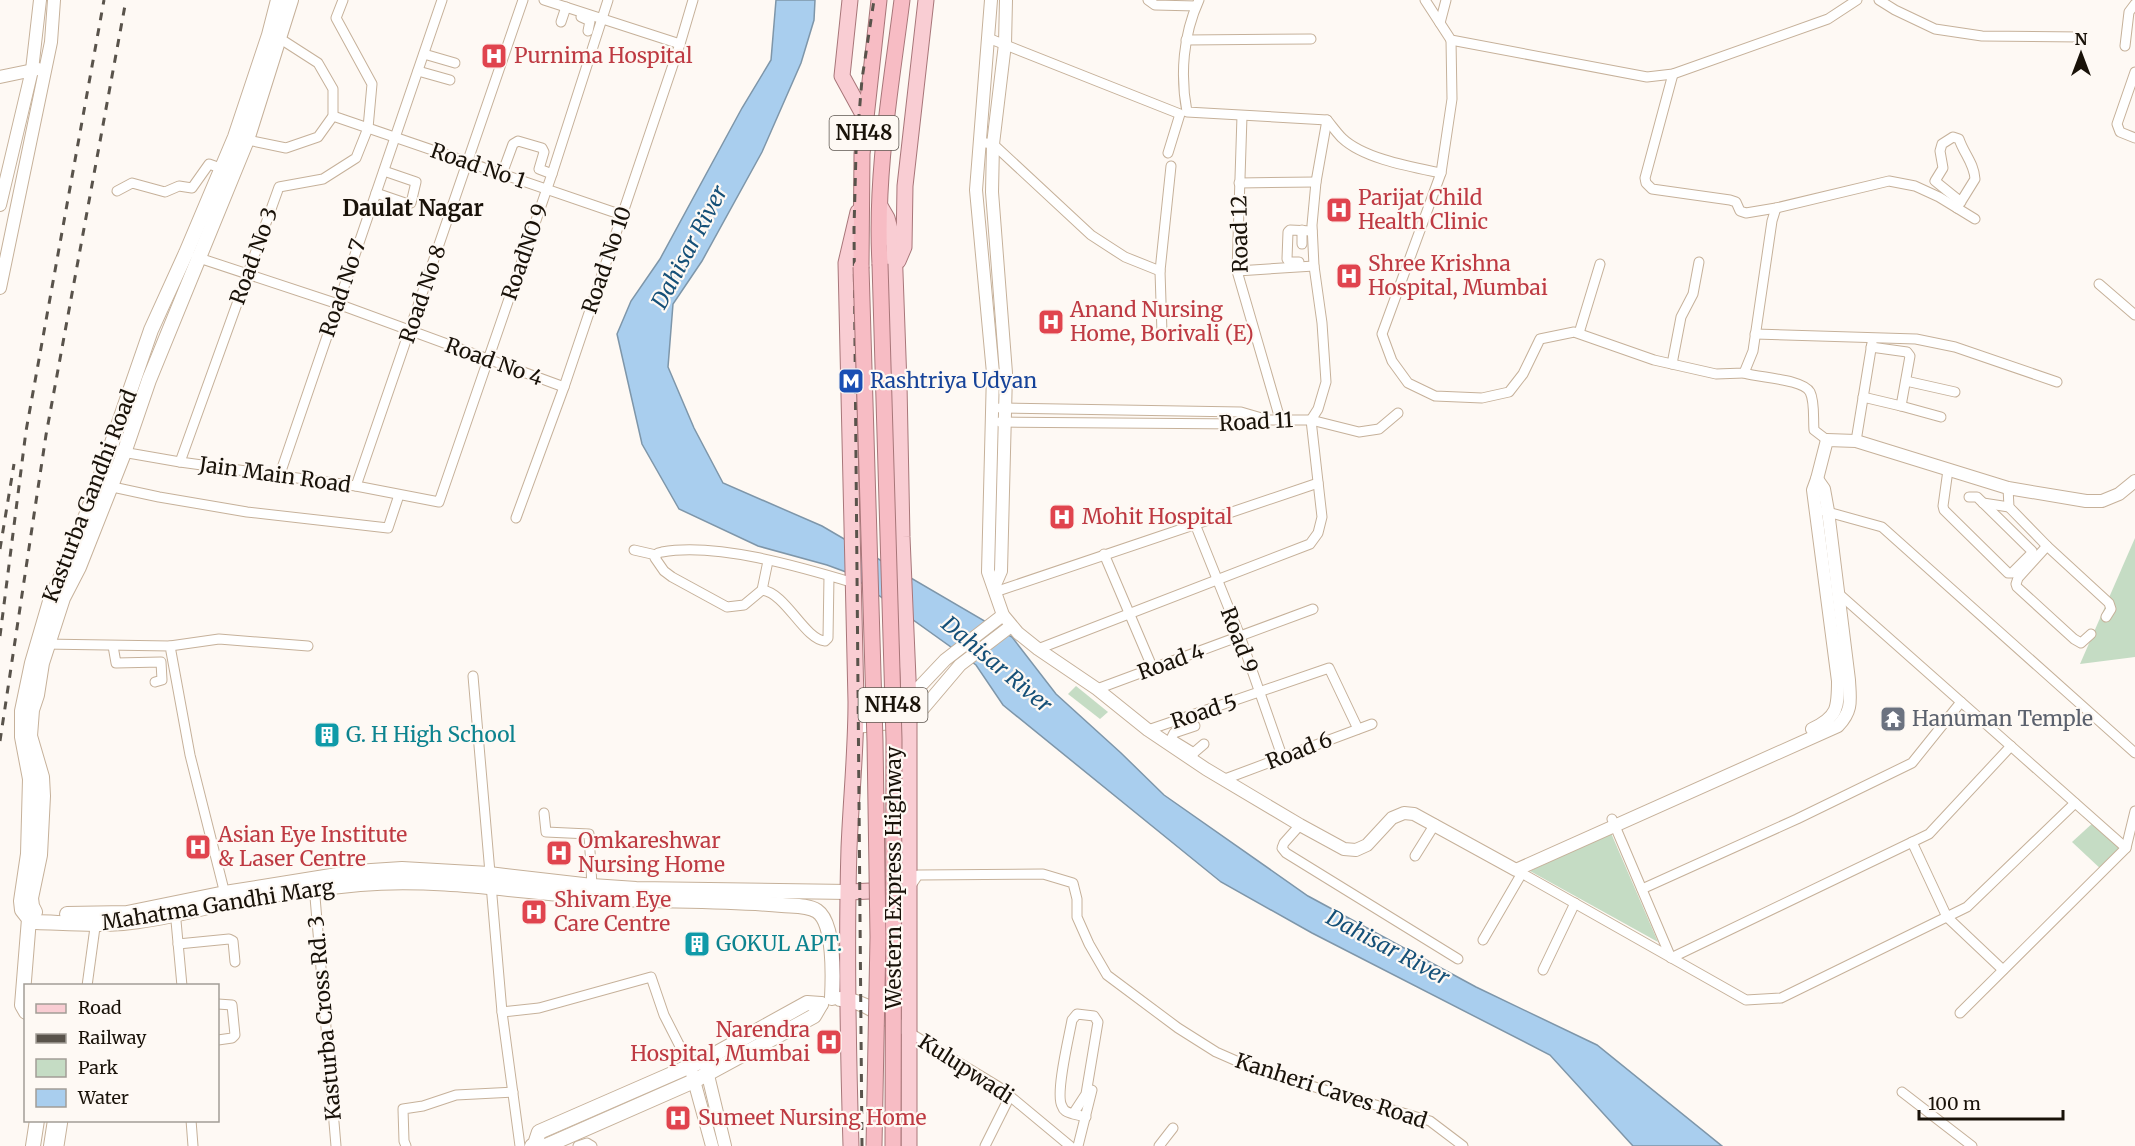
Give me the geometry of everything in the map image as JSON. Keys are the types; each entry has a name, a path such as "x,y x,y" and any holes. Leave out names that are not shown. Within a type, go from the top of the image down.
{"highway":[{"name":"Western Express Highway","path":"874,1146 878,937 875,730 860,203 865,118 879,0"},
{"name":"Western Express Highway","path":"893,1146 894,739 888,266 880,206 886,123 902,0"}],"main road":[{"name":"Kasturba Gandhi Road","path":"275,36 278,0"},
{"name":"Kasturba Gandhi Road","path":"117,451 148,340 193,256 241,139 275,36 291,0"},
{"path":"850,0 842,76 865,118"},
{"path":"909,1146 909,698 902,537 899,384 888,266 904,247 904,186 927,0"},
{"name":"Kasturba Gandhi Road","path":"24,984 32,916 22,910 21,901 34,855 36,778 22,737 22,711 32,663 44,644 51,598 74,564 117,451 162,346 223,169 241,139"},
{"path":"838,989 807,1002 704,1060 539,1132 539,1146 709,1074 814,1017 838,989 849,892 856,727 846,263 860,203"},
{"path":"148,340 162,346"},
{"path":"854,586 906,639"},
{"name":"Mahatma Gandhi Marg","path":"32,916 36,922 96,919 127,913 175,909 314,884 356,872 402,869 490,880"},
{"path":"490,880 741,891 849,892 909,889"},
{"path":"490,880 636,900 742,901 804,907 817,911 825,919 829,933 838,989 850,1146"},
{"name":"Kasturba Gandhi Road","path":"24,987 22,1005 24,1008"},
{"name":"Kulupwadi","path":"838,989 910,1033"},
{"path":"33,1146 38,1122"},
{"path":"51,1146 55,1122"}],"street":[{"path":"0,205 32,70 40,0"},
{"path":"0,288 51,42 54,0"},
{"name":"Road No 3","path":"180,462 279,187 323,179 356,158 368,128 372,84 336,18 343,0"},
{"name":"Road No 7","path":"280,474 386,172 395,137 426,55 442,0"},
{"name":"Road No 8","path":"356,486 523,0"},
{"path":"544,0 573,12 593,28 680,44"},
{"name":"RoadNO 9","path":"439,502 552,174 593,28 608,0"},
{"name":"Road No 10","path":"516,518 564,387 693,0"},
{"path":"991,0 976,190 993,373 987,572 1006,629 1097,689 1148,730 1191,755"},
{"path":"994,589 1001,571 1006,373 993,192 993,144 1005,44 1006,0"},
{"path":"1148,0 1155,5 1197,3 1188,29 1183,65 1187,112 1327,120 1344,140 1368,153 1399,165 1441,173"},
{"path":"1425,0 1451,40 1452,99 1441,173 1382,334 1392,361 1408,383 1435,396 1482,398 1509,392 1523,374 1540,339 1574,332 1654,360 1716,374 1744,373 1802,384 1810,392 1814,430 1827,440 1856,441 2008,488 2102,501 2119,494 2135,481"},
{"path":"1440,23 1446,0"},
{"path":"1451,40 1647,77 1673,74 1828,19 1857,0"},
{"path":"1879,0 1894,10 1935,29 1982,36 2081,37"},
{"path":"2127,46 2129,12 2135,4"},
{"path":"561,22 573,12"},
{"path":"241,139 286,148 318,137 333,116 333,89 318,63 275,36"},
{"path":"988,38 1180,114 1168,153"},
{"path":"1186,40 1311,39"},
{"path":"426,55 455,63"},
{"path":"0,77 45,69"},
{"path":"420,71 450,80"},
{"path":"2135,72 2117,128 2120,132 2135,138"},
{"path":"1673,74 1646,178 1646,183 1652,189 1730,200 1736,202 1740,211 1746,213 1889,181 1916,186 1959,205"},
{"name":"Road No 1","path":"333,116 622,215"},
{"name":"Road 12","path":"1242,116 1237,271 1280,419"},
{"name":"Road 11","path":"991,422 1244,424 1280,419 1311,420 1318,409 1326,382 1322,323 1307,230 1327,120"},
{"path":"1959,205 1975,179 1975,174 1972,162 1963,153 1959,139 1953,137 1942,144 1940,151 1943,168 1935,181 1959,205 1975,219"},
{"path":"502,174 514,142 518,141 542,148 544,152 539,169 552,174"},
{"path":"979,142 993,144 1091,235 1125,257 1160,271"},
{"path":"117,191 132,183 165,192 179,186 192,188 209,164 223,169"},
{"path":"1162,333 1160,271 1171,166"},
{"path":"378,194 411,203 416,182 386,172"},
{"path":"1239,183 1316,182"},
{"path":"1744,373 1753,351 1772,221 1776,208"},
{"path":"1299,262 1289,262 1287,259 1290,230 1307,230 1302,244"},
{"name":"Road No 4","path":"193,256 338,304 564,387"},
{"path":"1672,364 1681,317 1693,294 1699,262"},
{"path":"1579,333 1600,264"},
{"path":"1237,271 1314,266"},
{"path":"2099,284 2135,315"},
{"path":"1755,334 1872,342 1916,339 1955,347 2057,382"},
{"path":"1872,342 1909,354 1901,406"},
{"path":"1856,441 1872,342"},
{"path":"1906,381 1954,392"},
{"path":"1863,397 1941,417"},
{"path":"992,408 1241,412 1267,420"},
{"path":"1038,649 1310,544 1318,533 1322,517 1311,420 1359,432 1379,429 1398,412"},
{"path":"1484,940 1516,870 1613,822 1761,756 1826,722 1836,710 1838,681 1831,591 1821,511 1813,490 1827,440"},
{"name":"Jain Main Road","path":"117,451 356,486 439,502"},
{"path":"1948,470 1944,510 2010,573 2032,551 1983,503 1974,496 1969,497"},
{"path":"994,589 1318,483"},
{"path":"104,484 159,497 248,512 388,528 399,495"},
{"path":"2008,488 2009,507"},
{"path":"1983,503 2009,507 2047,546 2109,603 2111,609 2106,617"},
{"path":"1821,511 1882,527 2135,753"},
{"name":"Road 9","path":"1195,524 1240,636 1282,756"},
{"path":"1968,529 1982,542 1984,549"},
{"path":"2047,546 2018,578 2017,587 2074,639 2085,642 2091,634"},
{"path":"634,550 656,555 662,552 688,549 768,561 828,576 854,586"},
{"path":"1104,554 1153,669"},
{"path":"656,555 656,561 663,571 727,607 744,605 762,590 768,561"},
{"path":"2073,570 2074,576 2087,589"},
{"path":"762,590 771,592 814,638 825,641 828,638 828,576"},
{"path":"1831,591 2126,848"},
{"name":"Road 4","path":"1097,689 1313,609"},
{"path":"856,702 909,698 945,660 1003,615"},
{"path":"856,727 908,721 921,711 956,670 1006,629"},
{"path":"44,644 170,646 219,639 308,646"},
{"path":"113,646 116,663 161,662 162,680 155,682"},
{"path":"170,646 190,755 227,898"},
{"name":"Road 5","path":"1148,730 1329,668 1358,729"},
{"path":"473,676 502,1012 520,1146"},
{"path":"1642,889 1797,819 1912,763 1961,702"},
{"path":"1178,720 1184,730"},
{"name":"Road 6","path":"1225,779 1372,723"},
{"path":"1195,726 1174,733 1171,739 1225,779 1344,849 1356,850 1367,845 1392,818 1398,815 1414,814 1746,1000 1781,998 1967,907 2075,803"},
{"path":"1191,755 1204,744"},
{"path":"1671,958 1929,834 2010,746"},
{"path":"1960,1012 2126,848 2135,811"},
{"path":"544,813 546,832 589,834 592,886"},
{"path":"1613,822 1671,958"},
{"path":"1415,856 1435,824"},
{"path":"1300,825 1284,843 1282,849 1286,853 1458,958"},
{"path":"1912,842 1947,917 2003,970"},
{"name":"Kanheri Caves Road","path":"909,889 918,875 1043,874 1073,883 1077,899 1077,917 1107,975 1178,1028 1216,1052 1257,1070 1430,1121 1463,1146"},
{"name":"Kasturba Cross Rd. 3","path":"314,884 336,1146"},
{"path":"1543,970 1575,903"},
{"path":"175,909 182,984"},
{"path":"87,984 96,919"},
{"path":"178,944 229,939 232,941 235,962"},
{"path":"502,1012 539,1008 651,977 664,1015 690,1066 712,1146"},
{"path":"219,1004 232,1005 235,1035 232,1038 219,1040"},
{"path":"1073,1114 1086,1094 1098,1022 1094,1017 1077,1014 1072,1020 1059,1094 1062,1107 1066,1112 1073,1114 1086,1117"},
{"name":"Kulupwadi","path":"910,1033 999,1087 1067,1145"},
{"path":"704,1060 725,1146"},
{"path":"1078,1146 1094,1084"},
{"path":"406,1146 403,1132 403,1109 423,1106 456,1095 513,1092"},
{"path":"1902,1092 1972,1146"},
{"path":"985,1146 1010,1096"},
{"path":"59,1146 63,1122"},
{"path":"191,1122 193,1146"},
{"path":"1159,1146 1173,1128"},
{"path":"578,1146 586,1143 592,1146"}],"green space":[{"path":"2135,538 2135,657 2080,664"},
{"path":"1076,686 1108,712 1100,719 1068,694"},
{"path":"2095,821 2126,848 2103,871 2072,842"},
{"path":"1611,833 1658,942 1530,871"}],"water":[{"name":"Dahisar River","path":"776,0 815,0 814,20 801,63 762,152 702,261 673,304 668,367 694,428 723,483 822,526 1012,637 1056,694 1164,795 1308,896 1476,987 1597,1045 1722,1146 1633,1146 1550,1055 1312,933 1221,882 1003,705 976,665 846,572 758,546 679,509 642,444 617,334 631,301 660,259 742,108 771,60"}],"railway":[{"path":"0,636 26,431 104,0"},
{"path":"0,741 46,435 126,0"},
{"path":"862,1146 854,229 856,152 862,79 874,0"},
{"path":"0,549 14,464"}],"place":[{"name":"Purnima Hospital","path":"494,56"},
{"name":"Parijat Child Health Clinic","path":"1339,210"},
{"name":"Shree Krishna Hospital, Mumbai","path":"1349,276"},
{"name":"Anand Nursing Home, Borivali (E)","path":"1051,322"},
{"name":"Rashtriya Udyan","path":"851,381"},
{"name":"Mohit Hospital","path":"1062,517"},
{"name":"Hanuman Temple","path":"1893,719"},
{"name":"G. H High School","path":"327,735"},
{"name":"Asian Eye Institute & Laser Centre","path":"198,847"},
{"name":"Omkareshwar Nursing Home","path":"559,853"},
{"name":"Shivam Eye Care Centre","path":"534,912"},
{"name":"GOKUL APT.","path":"697,944"},
{"name":"Narendra Hospital, Mumbai","path":"829,1042"},
{"name":"Sumeet Nursing Home","path":"678,1118"}],"district":[{"name":"Daulat Nagar","path":"413,208"}]}
